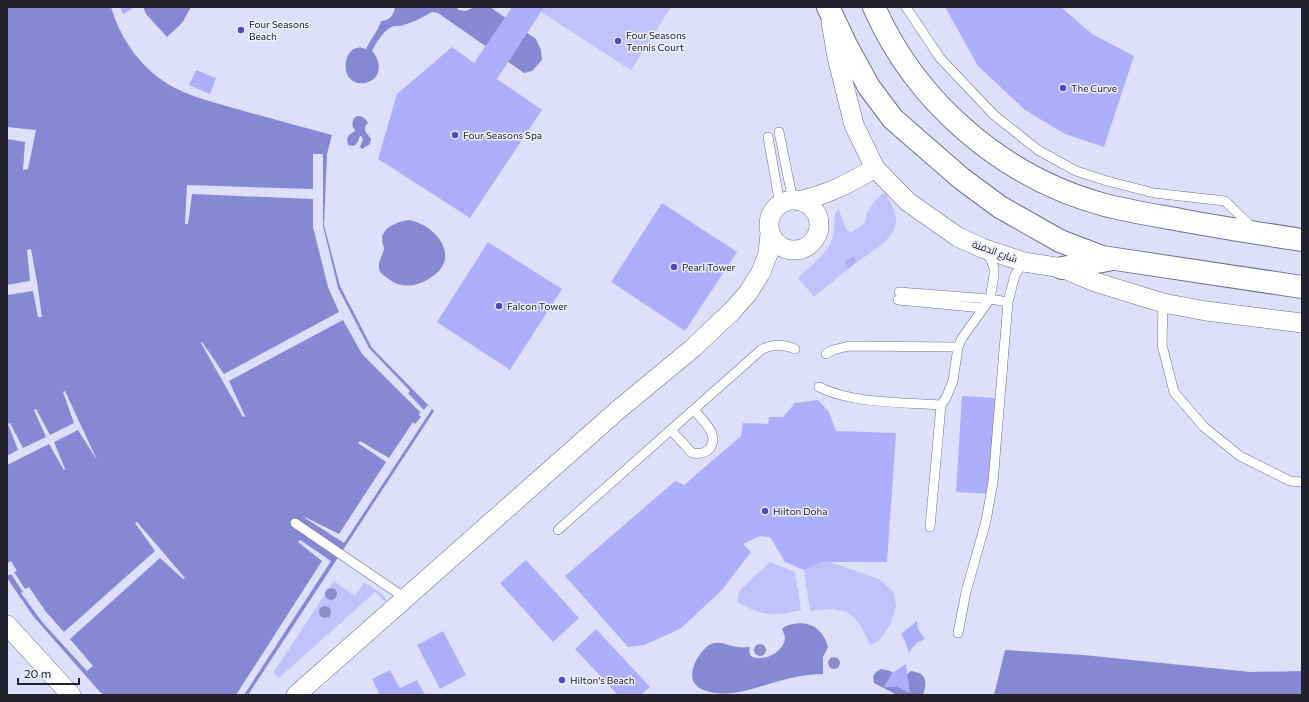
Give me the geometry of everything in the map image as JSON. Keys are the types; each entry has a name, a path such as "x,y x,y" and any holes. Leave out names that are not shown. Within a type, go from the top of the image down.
{"main road":[{"name":"شارع الدفنة","path":"828,7 846,45 869,87 893,119 962,179 1000,207 1060,241 1102,257 1302,288"},
{"path":"874,7 889,38 904,61 939,105 980,142 1003,159 1027,173 1058,189 1104,205 1132,212 1302,240"},
{"path":"1062,268 1116,259"}],"street":[{"name":"شارع الدفنة","path":"828,7 837,57 854,125 875,168 908,202 958,237 982,248 1024,262 1062,268 1095,282 1163,303 1206,311 1302,323"},
{"path":"296,695 618,410 693,348 732,311 748,292 761,272 768,254 770,234 769,225 771,216 790,202 821,195 843,187 875,168"},
{"path":"819,222 829,203 843,187"},
{"path":"770,234 781,246 791,250 797,250 809,245 817,235 819,222 812,208 804,202 790,202"},
{"path":"761,272 791,250"},
{"path":"7,625 71,695"}],"lane":[{"path":"906,7 940,58 994,114 1038,150 1076,171 1107,181 1154,193 1225,201 1260,234"},
{"path":"780,132 790,202"},
{"path":"768,137 790,202"},
{"path":"930,528 941,406 953,381 958,347 962,338 990,299 994,268 992,260 982,248"},
{"path":"958,633 966,592 986,521 993,482 1008,302 1015,275 1024,262"},
{"path":"983,308 899,296 990,299 1008,302"},
{"path":"1163,303 1162,345 1174,392 1204,427 1240,456 1290,481 1302,482"},
{"path":"558,530 762,349 775,345 782,345 795,349"},
{"path":"826,354 841,347 858,345 958,347"},
{"path":"819,387 829,392 850,398 941,406"},
{"path":"671,430 692,453 703,453 708,450 713,441 713,435 711,430 694,410"},
{"path":"295,523 406,598"}],"shaded area":[{"path":"7,7 111,7 121,32 135,54 153,73 175,88 209,101 332,135 327,154 324,225 340,286 372,348 434,411 248,695 104,695 33,616 7,578"},
{"path":"143,7 191,7 182,23 167,37 146,14"},
{"path":"395,7 456,7 459,10 466,11 474,7 490,7 536,39 541,50 542,60 532,71 524,73 438,13 432,12 412,22 400,26 394,26 387,30 378,40 372,51 378,60 379,65 379,70 375,78 365,83 356,83 346,72 347,56 352,50 358,48 366,49 381,21 391,17 394,13"},
{"name":"Four Seasons Tennis Court","path":"544,7 671,7 631,70 541,12"},
{"path":"358,116 363,117 368,123 365,130 371,139 370,144 362,149 360,147 363,139 361,136 354,146 348,145 347,139 349,135 355,131 353,128 353,120"},
{"path":"882,194 886,194 896,217 896,224 893,231 883,243 857,262 852,256 844,262 848,269 814,297 798,278 828,248 833,236 836,211 838,208 846,229 850,233 865,223 868,210"},
{"path":"410,220 420,223 436,235 442,243 445,251 445,260 441,268 433,276 421,283 410,286 398,284 383,275 380,271 379,265 384,250 382,239 385,231 397,223"},
{"path":"770,562 795,572 801,610 782,614 768,614 761,613 737,602 739,591"},
{"path":"822,562 830,562 879,579 894,592 896,607 890,625 879,641 870,645 860,625 848,613 832,609 810,611 804,570"},
{"path":"334,581 355,596 364,582 382,594 386,599 385,602 375,592 279,678 273,673"},
{"path":"801,623 815,627 824,637 828,647 823,657 823,674 794,677 735,693 715,693 698,687 693,681 692,675 695,663 702,651 711,644 718,643 740,647 750,647 749,651 751,656 756,658 767,657 777,652 784,643 785,637 782,629 784,627"},
{"path":"1005,650 1083,655 1251,672 1302,671 1302,695 994,695"},
{"path":"881,669 890,671 903,678 911,671 921,674 925,679 923,695 897,695 874,683 874,674"}],"pier":[{"path":"7,127 36,130 28,169 23,170 25,142 7,139"},
{"path":"313,154 323,154 323,226 338,288 369,348 410,391 408,393 424,410 428,405 432,409 344,543 305,517 339,534 386,462 358,443 360,441 389,458 413,422 415,424 421,417 419,415 420,412 362,354 343,320 229,381 245,416 243,417 201,343 202,342 224,374 339,312 328,287 313,227 313,199 192,194 188,224 185,224 187,185 313,189"},
{"path":"31,249 42,317 38,317 33,291 7,295 7,285 30,281 27,250"},
{"path":"65,391 97,460 78,430 54,442 65,469 64,470 49,444 7,465 7,456 18,450 8,424 10,423 23,448 46,437 34,410 36,409 50,435 74,423 63,392"},
{"path":"137,522 185,578 183,579 160,558 70,639 93,666 87,671 43,623 21,593 23,592 11,574 7,576 7,561 8,563 11,561 17,571 14,572 25,589 29,587 46,612 64,632 155,551 135,523"},
{"path":"300,540 331,561 244,695 236,695 322,561 298,542"}],"building":[{"path":"120,7 131,7 132,9 123,14"},
{"name":"Four Seasons Spa","path":"512,7 544,7 497,79 542,110 470,218 378,159 397,94 452,47 474,63"},
{"name":"The Curve","path":"945,7 1061,7 1092,34 1134,56 1104,147 1065,134 1025,110 978,66"},
{"path":"196,70 216,78 210,94 189,85"},
{"name":"Pearl Tower","path":"662,203 737,252 685,331 611,282"},
{"name":"Falcon Tower","path":"488,242 562,289 510,370 437,322"},
{"path":"853,256 857,262 848,269 844,262"},
{"path":"962,396 996,398 990,494 956,492"},
{"name":"Hilton Doha","path":"818,400 829,412 836,431 896,433 887,562 822,562 804,570 785,562 770,537 760,536 743,544 751,552 722,590 680,629 644,645 628,647 565,576 675,481 684,485 741,436 743,423 768,424 769,417 783,417 795,403"},
{"path":"526,560 579,618 553,642 500,583"},
{"path":"917,621 918,629 925,639 918,642 909,653 901,634"},
{"path":"596,629 650,687 641,695 618,695 575,649"},
{"path":"443,631 466,675 440,689 417,645"},
{"path":"906,664 910,693 897,687 884,687 892,673"},
{"path":"390,670 400,688 417,680 425,695 380,695 372,679"}],"place":[{"name":"Four Seasons Beach","path":"241,30"},
{"name":"Four Seasons Tennis Court","path":"618,41"},
{"name":"The Curve","path":"1063,88"},
{"name":"Four Seasons Spa","path":"455,135"},
{"name":"Pearl Tower","path":"674,267"},
{"name":"Falcon Tower","path":"499,306"},
{"name":"Hilton Doha","path":"765,511"},
{"name":"Hilton's Beach","path":"562,680"}]}
